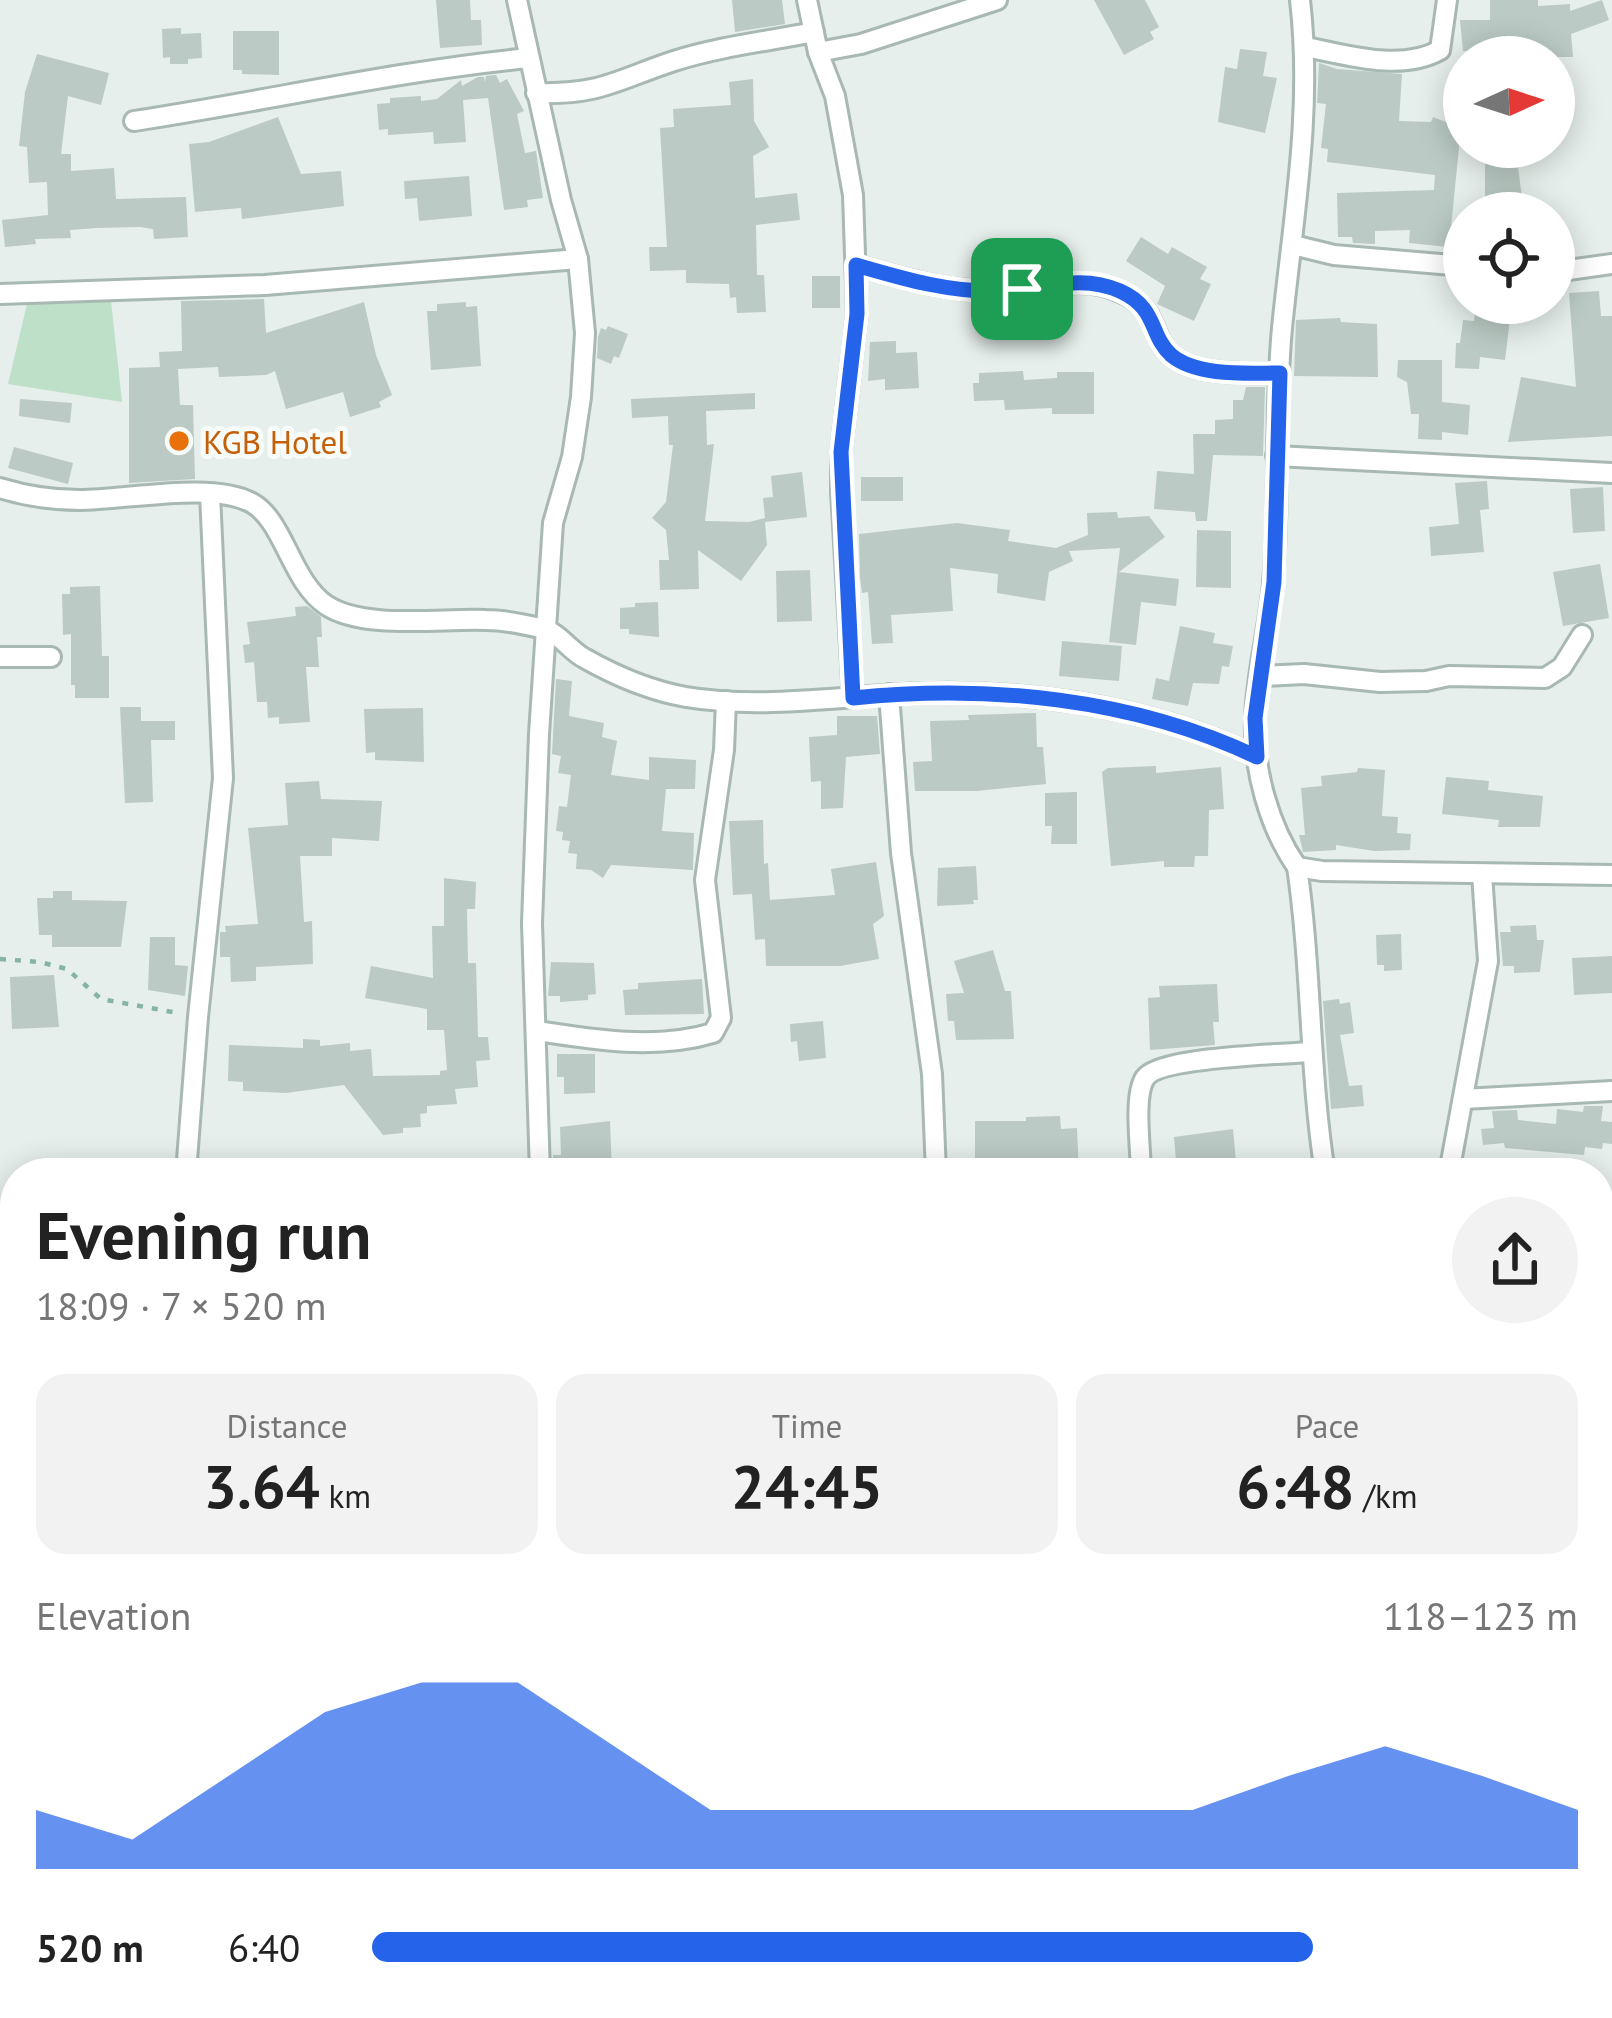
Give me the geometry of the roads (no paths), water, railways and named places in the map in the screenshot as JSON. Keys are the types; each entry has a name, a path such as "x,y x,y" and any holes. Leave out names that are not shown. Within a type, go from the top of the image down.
{"street":[{"path":"517,0 578,259 585,333 572,457 553,523 532,923 541,1158"},
{"path":"807,0 844,136 853,195 857,314 841,452 853,698"},
{"path":"536,93 603,89 676,60 816,42 861,44 997,0"},
{"path":"1300,0 1306,47 1304,135 1280,373 1274,582 1255,718 1257,757 1277,838 1297,867 1304,915 1313,1094 1323,1158"},
{"path":"1306,47 1402,61 1429,56 1440,50 1447,0"},
{"path":"134,121 442,66 529,58"},
{"path":"1293,245 1334,255 1443,264"},
{"path":"0,294 266,285 578,259"},
{"path":"1575,269 1612,264"},
{"path":"856,265 939,287 972,290 1087,281 1136,299 1153,319 1166,348 1183,361 1236,372 1280,373"},
{"path":"1276,456 1612,473"},
{"path":"0,488 26,496 78,500 210,494 251,502 266,515 315,596 344,615 489,620 548,629 581,657 683,697 726,701 993,693 1075,702 1180,726 1257,757"},
{"path":"187,1158 224,778 210,494"},
{"path":"1262,676 1304,674 1380,682 1449,676 1545,678 1562,667 1582,635"},
{"path":"0,658 51,657"},
{"path":"889,694 901,853 932,1074 935,1158"},
{"path":"537,1031 592,1040 658,1042 712,1033 721,1018 705,880 724,750 726,701"},
{"path":"1297,867 1612,875"},
{"path":"1452,1158 1488,961 1482,874"},
{"path":"1141,1158 1140,1106 1148,1073 1171,1064 1312,1052"},
{"path":"1463,1099 1612,1091"}],"place":[{"name":"KGB Hotel","path":"179,441"}]}
